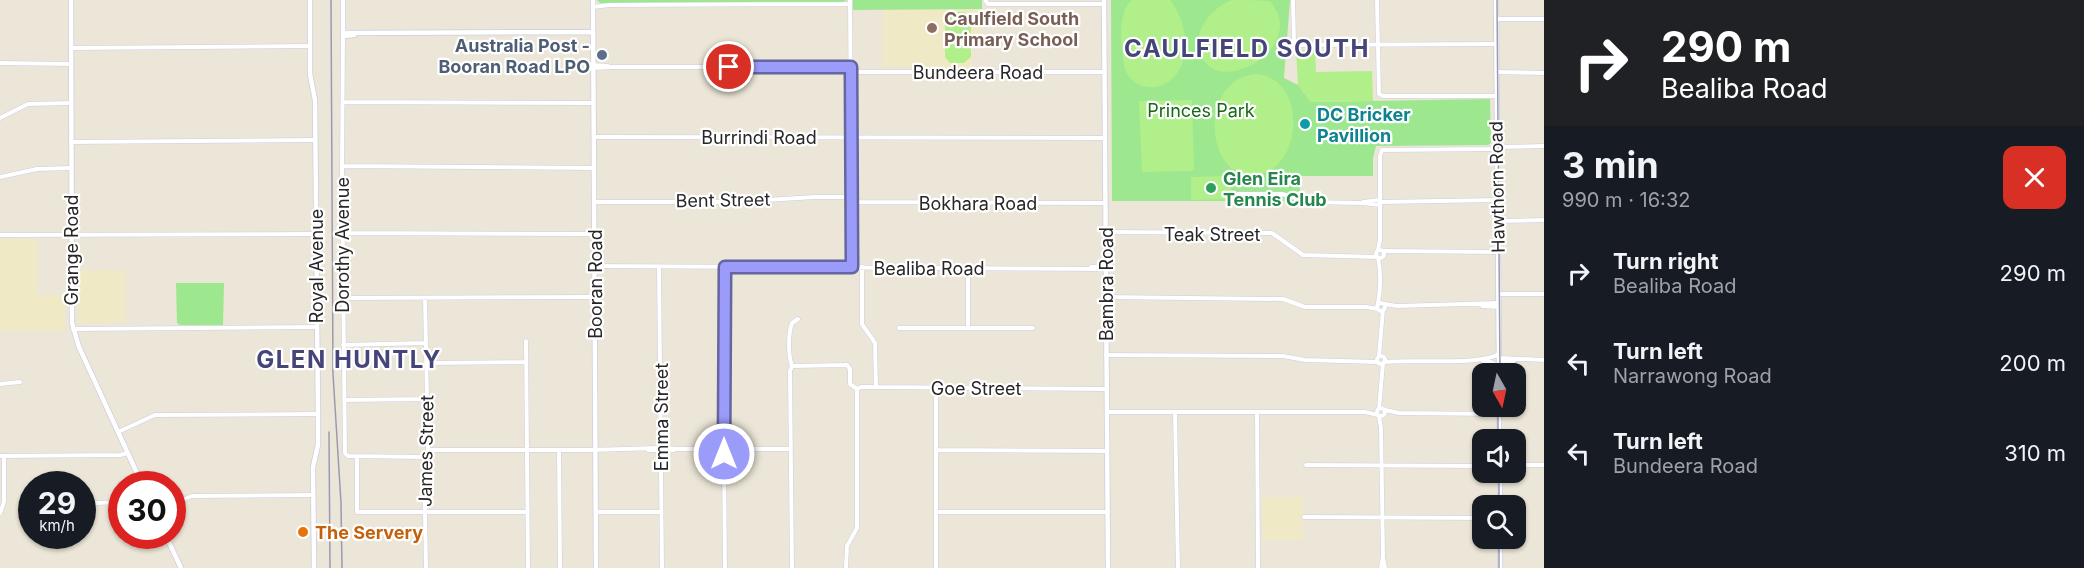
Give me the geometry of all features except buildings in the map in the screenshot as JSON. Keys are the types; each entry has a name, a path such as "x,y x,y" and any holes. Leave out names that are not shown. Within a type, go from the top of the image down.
{"street":[{"name":"Grange Road","path":"71,0 73,331 136,471"},
{"name":"Royal Avenue","path":"310,0 310,78 315,100 318,414 318,446 313,466 314,568"},
{"path":"341,0 344,34 593,32"},
{"path":"985,0 988,4 1104,2"},
{"path":"1377,0 1379,94 1383,96 1497,96"},
{"name":"Hawthorn Road","path":"1496,0 1499,360"},
{"path":"1293,1 1295,44 1496,44"},
{"path":"593,4 850,2 852,267"},
{"name":"Bambra Road","path":"1104,2 1107,568"},
{"name":"Booran Road","path":"593,4 596,568"},
{"path":"1496,19 1544,19"},
{"name":"Dorothy Avenue","path":"344,34 342,168 345,453 348,456 357,457"},
{"path":"71,48 310,46"},
{"path":"0,63 71,63"},
{"name":"Bundeera Road","path":"593,67 1105,72"},
{"path":"1496,73 1544,73"},
{"path":"343,102 593,101"},
{"path":"0,118 28,104 71,103"},
{"name":"Burrindi Road","path":"594,136 1105,138"},
{"path":"71,142 315,140"},
{"path":"1383,568 1381,151 1386,149 1544,146"},
{"path":"342,168 594,167"},
{"path":"0,177 38,169 71,168"},
{"path":"1238,194 1285,194 1309,202 1498,199"},
{"name":"Bent Street","path":"594,202 734,202 815,197 852,200"},
{"name":"Bokhara Road","path":"852,200 1105,203"},
{"path":"1498,221 1544,220"},
{"path":"343,233 594,233"},
{"path":"0,235 316,234"},
{"name":"Teak Street","path":"1105,234 1272,234 1302,255 1498,252"},
{"name":"Bealiba Road","path":"594,266 1105,267"},
{"name":"Emma Street","path":"659,267 662,568"},
{"path":"725,267 725,568"},
{"path":"862,267 862,324 875,343 876,387"},
{"path":"968,268 968,328"},
{"path":"1498,294 1544,294"},
{"name":"James Street","path":"425,298 428,450 424,457 426,568"},
{"path":"1105,299 1280,298 1305,307 1498,305"},
{"path":"343,299 595,299"},
{"path":"792,568 790,328 792,323 798,319"},
{"path":"73,331 317,327"},
{"path":"900,328 1032,328"},
{"path":"526,341 528,568"},
{"path":"343,345 426,343"},
{"path":"1106,356 1283,356 1312,360 1544,360"},
{"path":"1476,360 1491,362 1499,360"},
{"path":"426,363 526,362"},
{"path":"792,366 846,365 849,368 852,387 857,389 857,528 847,546 846,568"},
{"path":"0,384 20,382"},
{"name":"Goe Street","path":"857,389 861,387 1106,389"},
{"path":"936,388 936,568"},
{"path":"344,400 427,399"},
{"path":"1107,413 1472,413"},
{"path":"1175,413 1178,568"},
{"path":"1257,413 1259,568"},
{"path":"118,432 155,415 318,414"},
{"path":"428,450 791,449"},
{"path":"559,450 560,568"},
{"path":"936,450 1107,451"},
{"path":"0,513 2,508 2,456 120,455 128,453"},
{"path":"424,457 357,457 357,512 528,512"},
{"path":"1306,465 1472,466"},
{"path":"1526,465 1544,465"},
{"path":"186,498 192,496 313,495"},
{"path":"596,512 661,512"},
{"path":"936,512 1107,512"},
{"path":"1304,517 1472,518"},
{"path":"172,549 181,568"},
{"path":"1500,549 1500,568"}],"shaded area":[{"name":"Caulfield South Primary School","path":"883,9 981,9 981,47 972,47 972,67 883,67"},
{"path":"0,239 37,239 37,295 65,295 65,331 0,331"},
{"path":"77,270 125,270 125,322 78,323"},
{"path":"1263,497 1303,497 1303,540 1263,540"}],"green space":[{"path":"597,0 847,0 843,2 600,3"},
{"path":"853,0 982,0 982,9 853,10"},
{"name":"Princes Park","path":"1111,0 1290,0 1284,78 1298,85 1311,102 1490,99 1491,143 1488,145 1376,146 1373,176 1300,176 1300,204 1293,201 1112,201"},
{"path":"1170,0 1180,18 1185,38 1184,59 1174,77 1161,86 1140,85 1128,76 1125,69 1121,44 1122,24 1127,6 1130,1"},
{"path":"1232,0 1269,1 1277,12 1280,26 1277,40 1268,52 1243,69 1228,72 1215,70 1205,62 1198,44 1199,35 1208,18 1223,4"},
{"path":"950,12 965,12 971,18 971,57 964,63 950,63 945,57 945,21 946,15"},
{"path":"1296,50 1315,50 1316,72 1372,71 1373,101 1311,102 1298,85"},
{"path":"1255,74 1273,79 1286,92 1292,109 1293,128 1289,146 1280,162 1266,173 1248,175 1233,170 1223,158 1215,133 1215,119 1223,94 1231,85"},
{"path":"1192,100 1194,169 1191,171 1142,172 1139,101"},
{"name":"Glen Eira Tennis Club","path":"1231,176 1232,199 1191,200 1191,177"},
{"path":"176,283 224,283 223,325 180,325 177,323"}],"tram line":[{"path":"1497,0 1500,363"},
{"path":"1498,417 1498,429"},
{"path":"1499,483 1499,495"},
{"path":"1499,549 1499,568"}],"railway":[{"path":"331,0 333,374 341,503 342,568"},
{"path":"329,432 330,568"}],"place":[{"name":"Caulfield South Primary School","path":"932,28"},
{"name":"Australia Post - Booran Road LPO","path":"602,55"},
{"name":"DC Bricker Pavillion","path":"1305,124"},
{"name":"Glen Eira Tennis Club","path":"1211,188"},
{"name":"The Servery","path":"303,532"}],"district":[{"name":"CAULFIELD SOUTH","path":"1247,48"},
{"name":"GLEN HUNTLY","path":"349,359"}],"route":[{"path":"724,454 725,267 852,267 851,67 729,67"}]}
